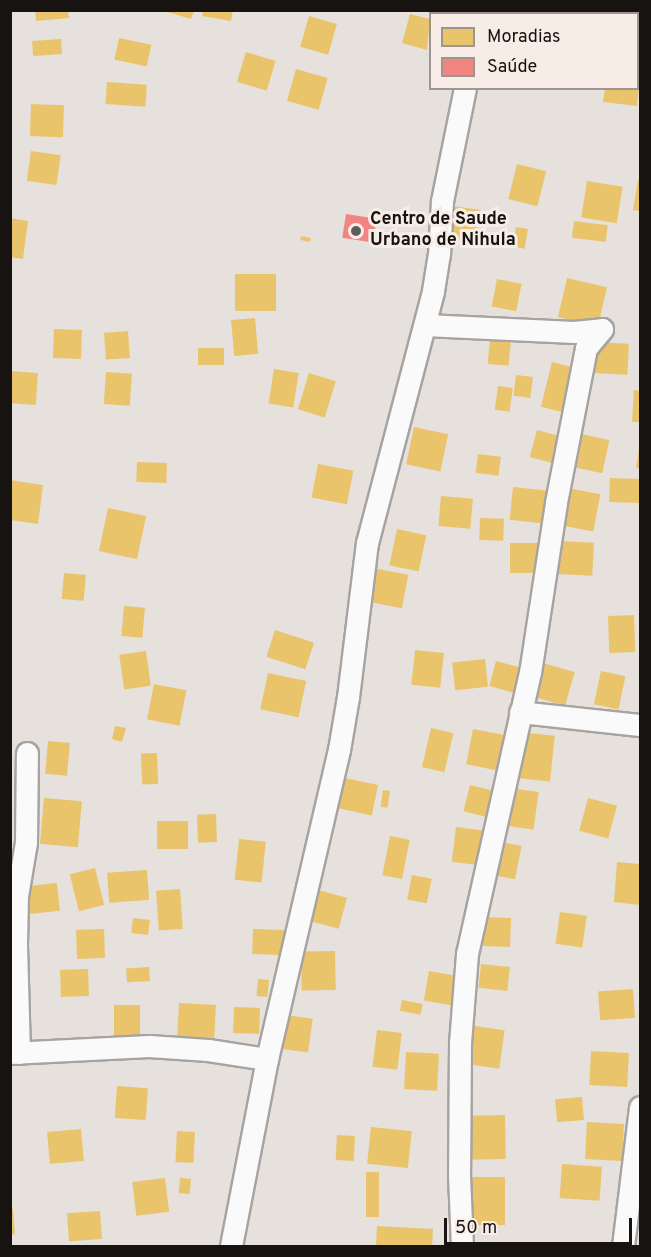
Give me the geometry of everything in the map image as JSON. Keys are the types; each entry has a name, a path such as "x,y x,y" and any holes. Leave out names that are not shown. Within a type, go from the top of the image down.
{"street":[{"path":"231,1246 267,1059 339,750 368,543 425,325 439,255 442,201 465,90"},
{"path":"425,325 574,332 602,329 586,348 556,503 530,672 467,954 460,1042 459,1175 462,1246"},
{"path":"520,712 640,725"},
{"path":"27,753 26,842 17,896 15,1053 149,1046 208,1050 267,1059"},
{"path":"623,1246 640,1107"}],"building: Moradias":[{"path":"35,10 68,10 69,18 36,21"},
{"path":"161,10 194,10 191,19"},
{"path":"203,10 233,10 231,21 202,16"},
{"path":"552,10 579,10 579,12 552,12"},
{"path":"410,14 429,19 427,50 402,43"},
{"path":"309,16 337,24 328,55 300,47"},
{"path":"119,38 151,45 147,66 114,60"},
{"path":"61,39 62,54 33,56 32,41"},
{"path":"246,52 276,61 267,91 237,82"},
{"path":"296,69 328,78 319,110 287,101"},
{"path":"107,82 147,85 145,107 105,104"},
{"path":"605,90 639,90 637,106 603,102"},
{"path":"31,104 64,105 63,137 30,136"},
{"path":"31,151 61,155 57,185 27,181"},
{"path":"517,164 546,171 537,206 508,199"},
{"path":"638,180 640,180 640,211 633,210"},
{"path":"587,181 623,187 617,223 581,218"},
{"path":"452,206 481,210 476,242 448,238"},
{"path":"10,218 28,221 23,259 10,257"},
{"path":"574,221 608,225 606,242 572,238"},
{"path":"516,227 528,229 525,249 513,247"},
{"path":"301,236 311,238 310,242 300,240"},
{"path":"235,274 276,274 276,311 235,311"},
{"path":"567,278 607,287 598,326 558,317"},
{"path":"497,279 522,284 516,311 492,306"},
{"path":"255,318 258,354 234,356 231,320"},
{"path":"54,329 82,330 81,359 53,358"},
{"path":"128,331 130,358 106,360 104,333"},
{"path":"490,338 511,340 509,366 488,364"},
{"path":"595,342 629,344 627,375 593,373"},
{"path":"198,348 224,348 224,365 198,365"},
{"path":"552,362 580,369 569,414 541,407"},
{"path":"274,369 299,373 293,407 269,404"},
{"path":"10,371 38,373 36,405 10,403"},
{"path":"106,372 132,374 130,406 104,404"},
{"path":"309,373 336,381 325,418 298,409"},
{"path":"516,375 533,377 530,398 513,396"},
{"path":"498,386 513,388 510,412 495,410"},
{"path":"634,390 640,391 640,422 632,422"},
{"path":"414,427 448,434 440,471 406,464"},
{"path":"537,430 567,438 560,465 530,457"},
{"path":"581,434 609,440 602,473 574,467"},
{"path":"639,449 640,468 636,468"},
{"path":"478,454 501,457 499,476 476,473"},
{"path":"137,462 167,463 166,483 136,482"},
{"path":"318,464 353,471 347,504 312,497"},
{"path":"610,478 640,479 639,503 609,502"},
{"path":"10,480 43,485 38,524 10,520"},
{"path":"513,487 552,491 548,524 510,520"},
{"path":"568,488 600,494 593,532 561,525"},
{"path":"441,496 473,499 470,529 438,526"},
{"path":"108,508 146,516 137,559 99,551"},
{"path":"480,518 504,519 503,541 479,540"},
{"path":"397,529 426,535 419,571 389,565"},
{"path":"560,541 594,543 592,576 558,574"},
{"path":"510,543 539,543 539,573 510,573"},
{"path":"373,568 408,575 402,608 367,601"},
{"path":"64,573 86,575 84,601 62,599"},
{"path":"124,606 145,608 142,638 121,636"},
{"path":"634,615 635,652 609,653 608,616"},
{"path":"275,630 314,643 305,669 266,657"},
{"path":"415,650 444,653 440,688 411,685"},
{"path":"146,651 151,686 124,689 119,655"},
{"path":"485,659 488,687 455,690 452,662"},
{"path":"496,661 523,668 516,693 489,686"},
{"path":"543,663 575,672 565,706 533,697"},
{"path":"601,671 625,676 618,709 594,704"},
{"path":"268,673 306,681 298,717 260,709"},
{"path":"154,684 186,690 180,726 147,719"},
{"path":"115,726 126,728 122,742 112,739"},
{"path":"431,728 453,733 444,772 422,767"},
{"path":"473,729 504,735 498,770 466,764"},
{"path":"519,732 555,736 550,782 514,778"},
{"path":"48,741 70,743 67,776 45,774"},
{"path":"157,753 158,784 142,785 141,754"},
{"path":"340,777 378,785 372,815 334,807"},
{"path":"470,785 494,791 488,817 463,811"},
{"path":"510,788 539,792 533,830 505,826"},
{"path":"383,790 390,791 388,808 381,807"},
{"path":"44,798 82,801 78,847 40,844"},
{"path":"588,798 617,806 608,839 579,831"},
{"path":"216,814 217,842 198,843 197,815"},
{"path":"157,821 188,821 188,849 157,849"},
{"path":"456,827 488,831 483,866 452,862"},
{"path":"390,836 410,840 402,879 382,875"},
{"path":"239,839 266,842 262,883 235,880"},
{"path":"496,841 522,846 515,879 490,874"},
{"path":"617,862 640,864 640,905 614,902"},
{"path":"95,868 104,905 79,911 70,874"},
{"path":"147,870 149,900 109,903 107,873"},
{"path":"412,875 432,879 427,903 407,900"},
{"path":"57,883 60,911 27,914 24,886"},
{"path":"180,889 183,929 159,931 156,891"},
{"path":"318,890 347,898 339,929 310,921"},
{"path":"560,912 587,916 582,947 556,944"},
{"path":"484,917 511,918 510,947 483,946"},
{"path":"133,918 150,920 148,935 131,933"},
{"path":"104,929 105,958 77,959 76,930"},
{"path":"253,929 288,930 287,955 252,954"},
{"path":"335,951 336,990 302,991 301,952"},
{"path":"481,964 510,967 507,991 478,988"},
{"path":"149,967 150,981 127,983 126,969"},
{"path":"88,969 89,996 61,997 60,970"},
{"path":"429,971 458,976 452,1006 424,1001"},
{"path":"258,979 269,980 267,997 257,996"},
{"path":"633,989 635,1018 600,1020 598,991"},
{"path":"402,1000 423,1004 421,1015 400,1011"},
{"path":"179,1003 216,1005 214,1038 177,1036"},
{"path":"114,1005 140,1005 140,1038 114,1038"},
{"path":"234,1007 260,1008 259,1034 233,1033"},
{"path":"286,1015 313,1019 308,1052 281,1049"},
{"path":"468,1025 505,1030 499,1069 463,1064"},
{"path":"377,1030 402,1033 397,1070 372,1067"},
{"path":"591,1051 629,1053 627,1087 589,1085"},
{"path":"406,1052 439,1054 437,1091 404,1089"},
{"path":"117,1086 148,1088 146,1120 115,1118"},
{"path":"582,1097 584,1120 557,1122 555,1099"},
{"path":"505,1115 506,1159 467,1160 466,1116"},
{"path":"587,1122 624,1124 622,1161 585,1159"},
{"path":"371,1127 412,1131 408,1168 367,1164"},
{"path":"81,1129 84,1161 50,1164 47,1132"},
{"path":"177,1131 195,1132 193,1163 175,1162"},
{"path":"337,1135 355,1136 354,1161 336,1160"},
{"path":"562,1164 602,1167 600,1201 560,1198"},
{"path":"366,1172 379,1172 379,1217 366,1217"},
{"path":"465,1177 505,1177 505,1225 465,1225"},
{"path":"165,1178 169,1212 136,1216 132,1182"},
{"path":"180,1178 191,1179 190,1194 179,1193"},
{"path":"10,1209 13,1209 15,1234 10,1235"},
{"path":"100,1211 102,1239 69,1241 67,1213"},
{"path":"377,1226 433,1229 432,1246 376,1246"},
{"path":"524,1244 548,1244 548,1246 524,1246"}],"building: Saúde":[{"path":"346,214 377,219 373,243 342,238"}],"place":[{"name":"Centro de Saude Urbano de Nihula","path":"356,231"}]}
